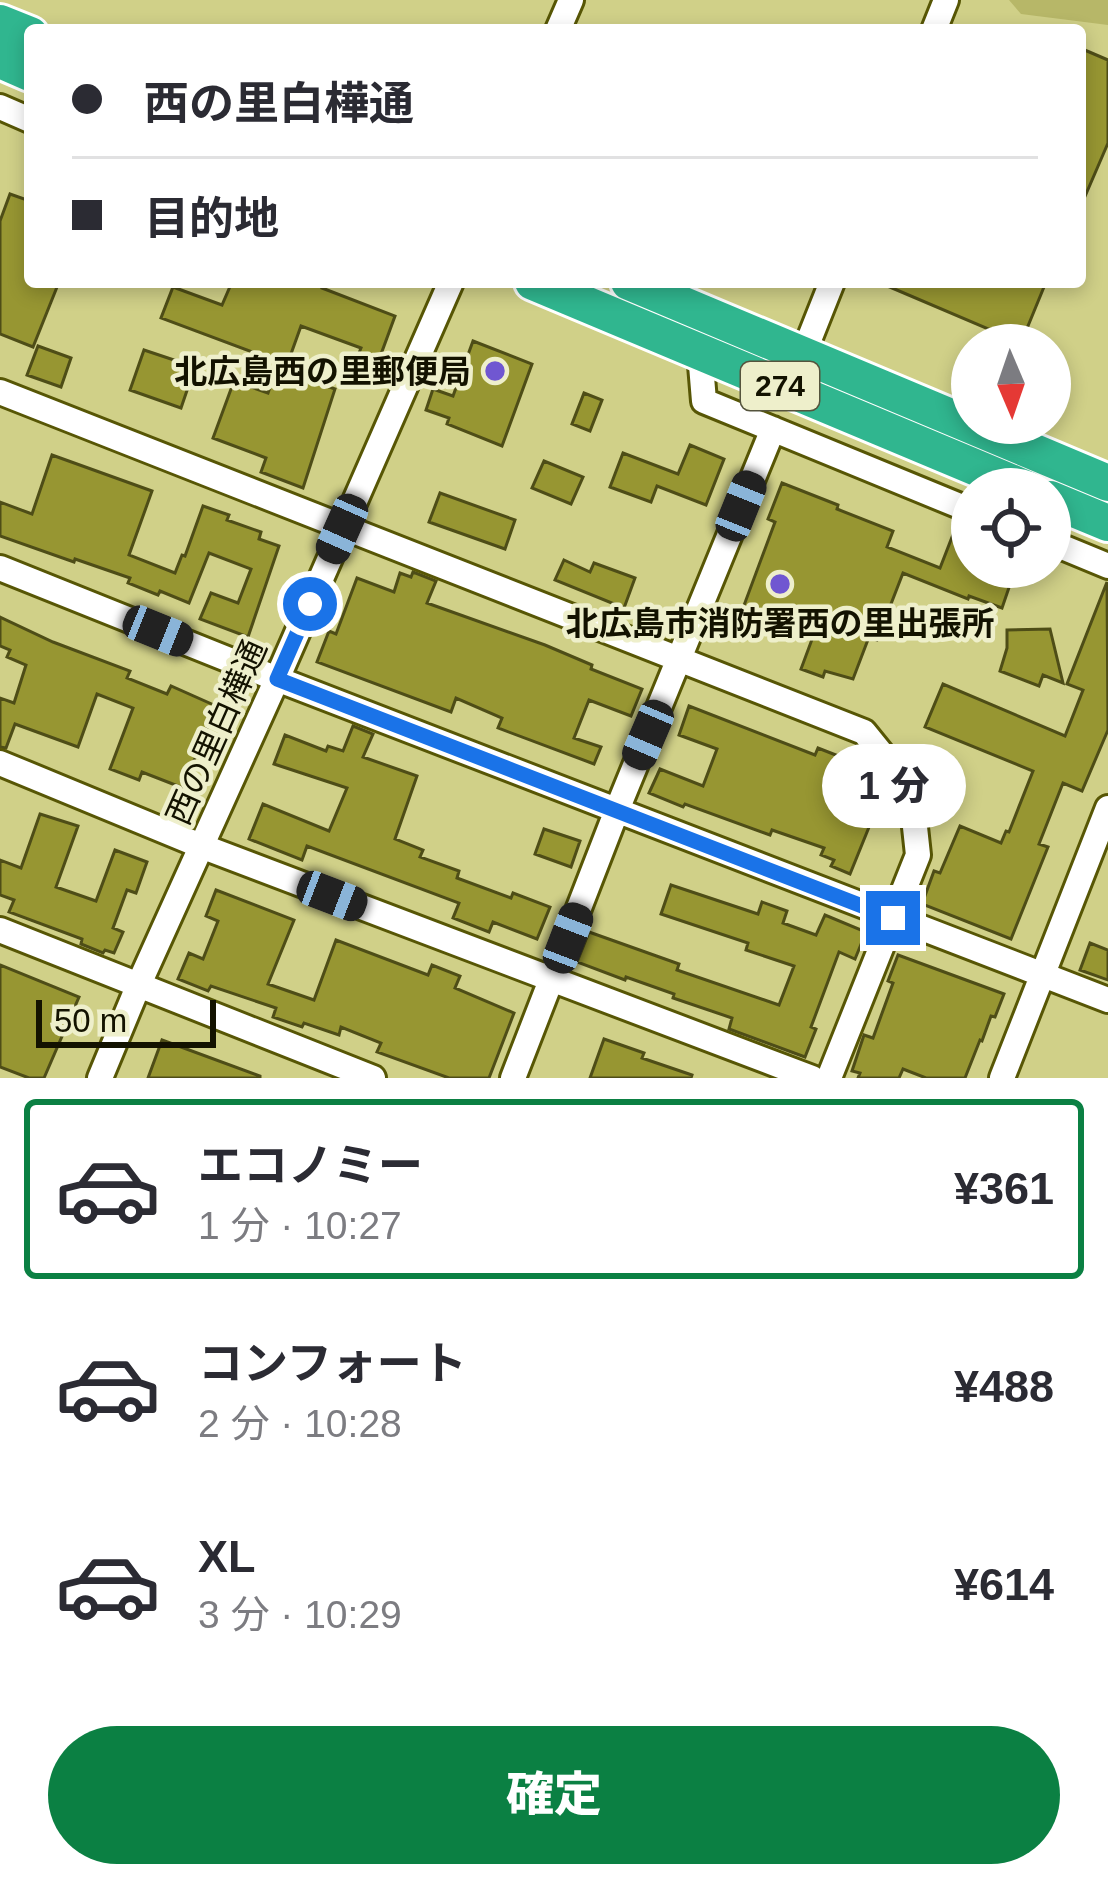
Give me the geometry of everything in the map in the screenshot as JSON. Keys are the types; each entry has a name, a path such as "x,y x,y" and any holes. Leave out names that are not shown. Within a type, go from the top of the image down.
{"highway":[{"name":"274","path":"547,288 977,468"},
{"name":"274","path":"643,288 1108,482"},
{"path":"1071,508 1108,523"}],"street":[{"name":"西の里白樺通","path":"100,1078 448,288"},
{"path":"803,355 830,288"},
{"path":"700,353 704,400 951,502"},
{"path":"0,392 864,732 911,790 918,855 829,1078"},
{"path":"513,1078 772,429"},
{"path":"1071,551 1108,566"},
{"path":"0,568 1108,1000"},
{"path":"0,763 201,846 812,1078"},
{"path":"1002,1078 1108,808"},
{"path":"0,930 373,1078"}],"shaded area":[{"path":"1009,0 1108,0 1108,25 1021,14"}],"building":[{"path":"1086,51 1108,60 1108,143 1086,194"},
{"path":"10,194 24,199 24,288 57,288 33,347 0,334 0,221"},
{"path":"173,288 222,305 229,288 322,288 395,316 377,365 357,358 361,348 301,326 287,365 161,318"},
{"path":"892,288 1044,288 1029,324 976,324"},
{"path":"473,341 532,364 502,446 447,424 449,418 426,410 433,389 453,396"},
{"path":"38,346 71,358 61,387 27,375"},
{"path":"144,350 195,367 181,408 130,390"},
{"path":"277,368 335,389 303,488 261,472 266,458 213,438 234,381 268,393"},
{"path":"584,393 602,400 590,431 572,424"},
{"path":"690,445 724,459 706,505 657,486 651,502 610,487 623,453 678,474"},
{"path":"52,455 152,491 129,555 175,573 203,506 229,515 227,520 261,532 259,539 279,546 248,637 200,619 211,593 238,603 251,569 209,553 189,603 128,583 130,578 0,536 0,502 32,514"},
{"path":"544,461 583,477 571,504 532,488"},
{"path":"782,483 893,531 887,547 940,568 951,540 951,588 1009,588 1002,608 903,573 877,640 869,637 853,679 825,671 823,677 801,669 814,634 743,608 775,522 768,519"},
{"path":"440,493 515,520 505,549 429,522"},
{"path":"564,560 590,572 594,563 635,578 624,608 555,580"},
{"path":"413,572 436,581 427,603 545,645 642,689 631,716 589,700 574,738 601,747 594,764 498,728 502,718 456,698 451,712 317,662 329,631 336,634 357,578 394,592 400,573 411,577"},
{"path":"1107,582 1108,730 1082,791 1063,783 1039,844 1048,847 1011,939 922,904 934,871 940,873 960,826 1001,843 1033,771 925,727 943,684 1065,736 1083,690 1067,684"},
{"path":"0,617 130,671 127,678 167,694 171,686 216,706 183,788 142,772 139,780 110,769 133,708 97,694 78,747 15,724 6,748 0,747 0,698 14,703 26,665 7,657 10,650 0,646"},
{"path":"1050,629 1063,683 1043,675 1039,686 1000,671 1007,630"},
{"path":"689,706 815,755 818,748 846,759 841,774 884,790 850,874 831,866 834,860 821,855 824,848 772,830 770,835 649,793 660,769 703,786 717,749 679,735"},
{"path":"353,726 373,734 363,757 417,776 395,839 423,850 420,857 459,871 457,878 550,907 537,939 493,922 489,932 453,918 459,903 307,846 302,860 249,839 263,804 329,831 347,788 274,764 285,735 326,751 328,746 343,751"},
{"path":"40,814 78,826 56,887 96,901 115,850 147,862 136,893 127,890 113,928 123,932 114,953 103,953 81,944 82,939 9,912 14,900 0,895 0,860 21,868"},
{"path":"544,829 580,841 571,867 535,854"},
{"path":"671,885 758,914 762,902 787,911 783,923 816,935 825,915 866,932 855,959 839,952 805,1057 729,1029 732,1018 577,962 589,932 679,964 677,970 779,1005 794,966 746,950 748,943 661,914"},
{"path":"216,890 294,920 268,984 314,1000 336,940 428,975 432,965 460,976 455,988 514,1013 489,1078 449,1078 377,1052 381,1043 341,1027 339,1035 304,1023 302,1027 273,1017 276,1008 178,979 189,953 203,959 218,921 206,916"},
{"path":"1090,943 1108,950 1108,980 1080,970"},
{"path":"898,955 1004,994 965,1078 926,1078 903,1069 899,1078 858,1078 860,1073 852,1071 864,1035 873,1038"},
{"path":"0,965 79,997 44,1078 29,1078 0,1067"},
{"path":"604,1039 644,1053 642,1058 691,1078 590,1078"},
{"path":"162,1040 260,1076 260,1078 148,1078"}],"place":[{"name":"北広島西の里郵便局","path":"495,371"},
{"name":"北広島市消防署西の里出張所","path":"780,584"}],"route":[{"path":"310,604 277,679 893,918"}]}
